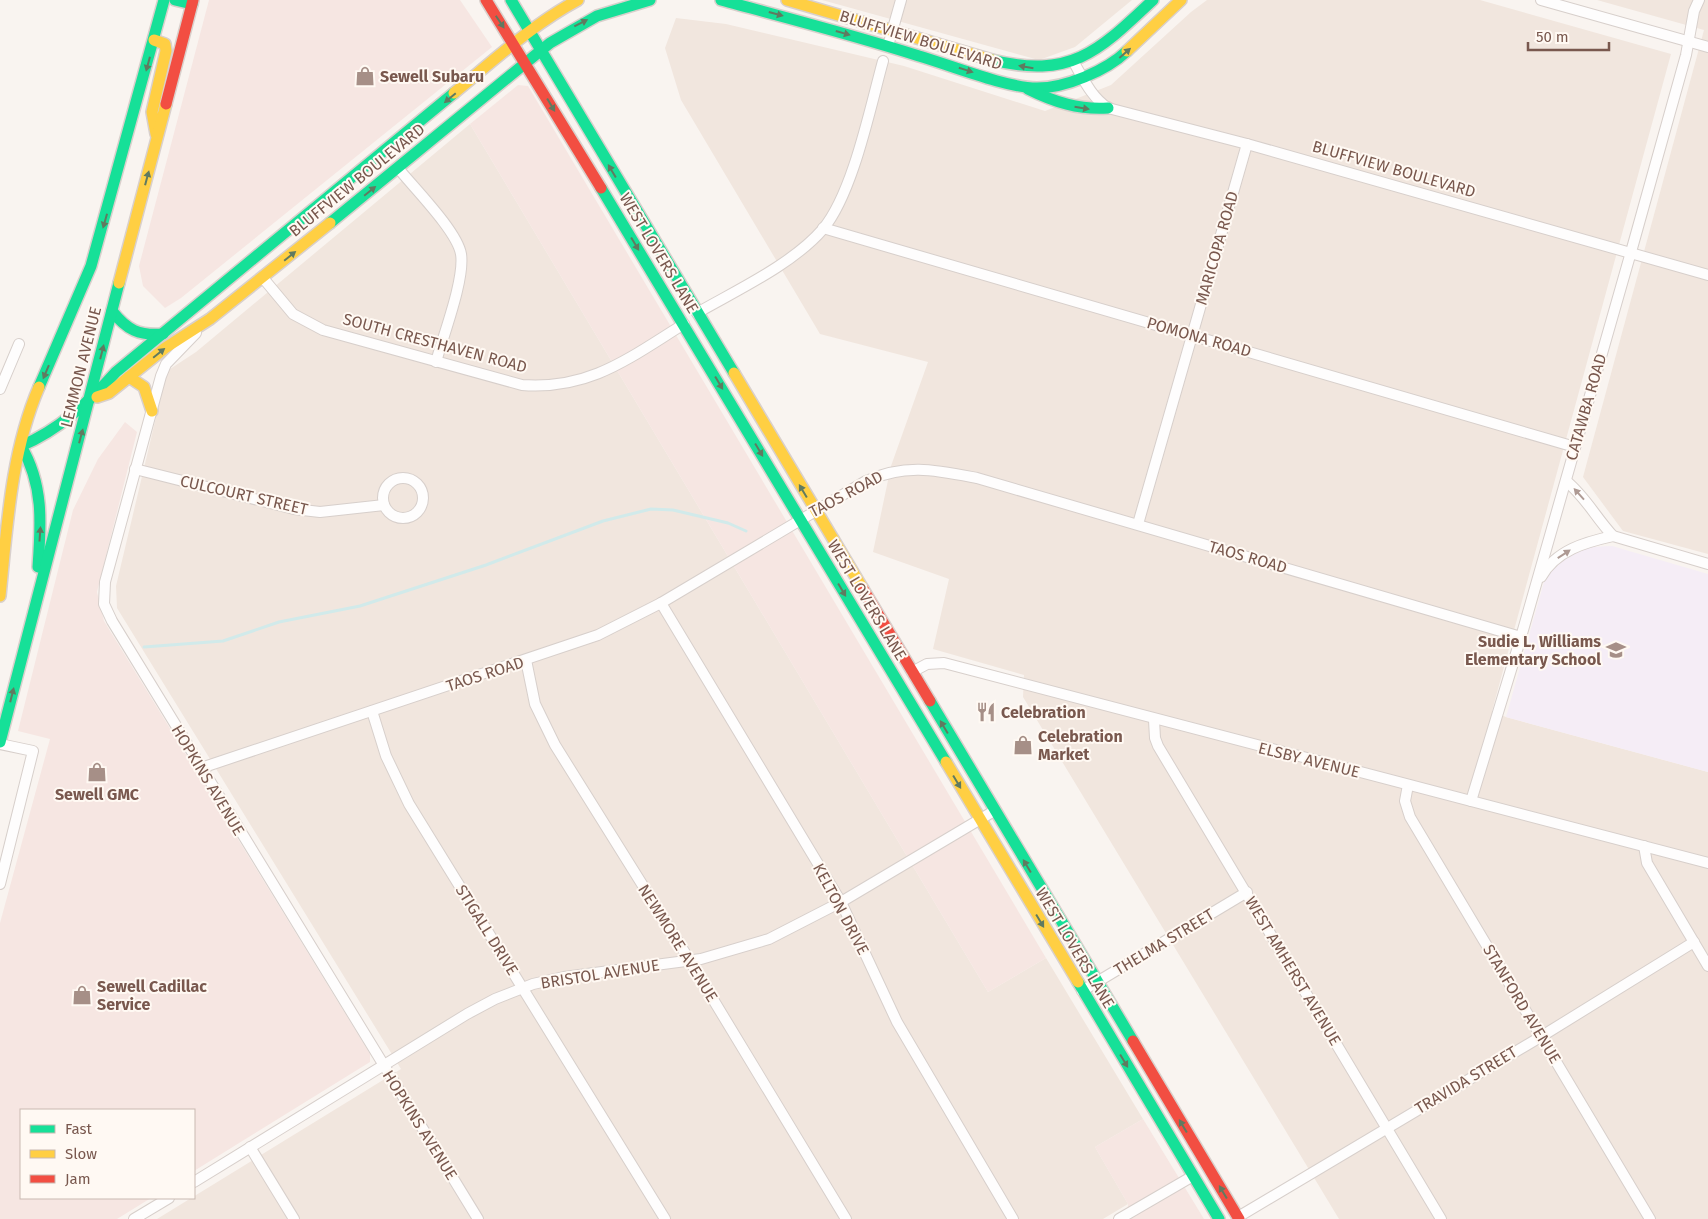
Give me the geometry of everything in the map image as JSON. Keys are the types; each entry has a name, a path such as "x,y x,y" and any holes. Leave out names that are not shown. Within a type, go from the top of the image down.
{"main road":[{"name":"LEMMON AVENUE","path":"0,596 10,495 21,446 36,394 91,266 164,0"},
{"path":"175,0 192,2"},
{"name":"WEST LOVERS LANE","path":"486,0 684,324 1219,1219"},
{"name":"WEST LOVERS LANE","path":"511,0 1238,1218"},
{"name":"BLUFFVIEW BOULEVARD","path":"21,446 43,437 90,400 111,377 385,153 514,44 530,31 578,0"},
{"name":"BLUFFVIEW BOULEVARD","path":"90,400 109,393 165,348 210,319 264,278 541,50 579,24 609,11 650,0"},
{"name":"BLUFFVIEW BOULEVARD","path":"721,0 888,46 1024,87 1057,85 1084,78 1122,56 1181,0"},
{"name":"BLUFFVIEW BOULEVARD","path":"787,0 1038,69 1074,61 1112,38 1153,0"},
{"name":"LEMMON AVENUE","path":"0,743 35,600 90,400 192,2"},
{"path":"154,40 165,44 166,51 152,112 157,138"},
{"path":"1024,87 1040,96 1070,106 1092,110 1108,108"},
{"path":"385,153 398,168"},
{"name":"SOUTH CRESTHAVEN ROAD","path":"251,262 264,278"},
{"path":"112,311 131,332 141,335 163,334"},
{"path":"684,324 697,313"},
{"path":"129,377 144,387 152,411"},
{"path":"21,446 30,460 38,479 42,507 35,600"},
{"path":"897,682 912,672"},
{"path":"1193,1176 1208,1167"}],"street":[{"path":"888,46 901,0"},
{"path":"1541,0 1708,47"},
{"name":"CATAWBA ROAD","path":"1471,801 1521,637 1631,252 1688,42 1694,11 1694,0"},
{"name":"CATAWBA ROAD","path":"1694,11 1699,0"},
{"path":"1074,61 1099,102 1108,108"},
{"path":"697,313 780,264 797,252 823,228 835,210 845,188 883,62"},
{"name":"BLUFFVIEW BOULEVARD","path":"1108,108 1247,144 1708,275"},
{"name":"MARICOPA ROAD","path":"1138,524 1247,144"},
{"path":"398,168 449,230 457,242 461,254 461,272 436,362"},
{"name":"POMONA ROAD","path":"823,228 1575,447"},
{"name":"SOUTH CRESTHAVEN ROAD","path":"264,278 293,314 323,330 522,385 547,387 571,384 612,368 684,324"},
{"name":"HOPKINS AVENUE","path":"210,319 166,364 104,582 104,604 112,621 201,768 478,1219"},
{"path":"0,389 19,344"},
{"name":"TAOS ROAD","path":"201,768 598,635 661,603 815,510 882,473 919,468 977,478 1521,637"},
{"name":"CULCOURT STREET","path":"135,469 294,509 320,512 384,505"},
{"path":"401,478 413,480 421,489 422,506 410,517 395,516 384,505 384,493 390,483 395,480 401,478"},
{"path":"1566,481 1577,490 1613,536"},
{"path":"1533,590 1544,572 1557,558 1590,541 1613,536 1708,564"},
{"name":"KELTON DRIVE","path":"661,603 841,902 897,1022 1013,1219"},
{"name":"NEWMORE AVENUE","path":"526,660 535,704 555,745 690,961 846,1219"},
{"name":"ELSBY AVENUE","path":"912,672 927,664 944,663 1154,720 1708,864"},
{"name":"STIGALL DRIVE","path":"372,711 386,756 409,804 665,1219"},
{"name":"WEST AMHERST AVENUE","path":"1154,720 1155,738 1158,746 1441,1219"},
{"path":"0,743 33,752 0,884"},
{"name":"STANFORD AVENUE","path":"1408,785 1405,801 1410,817 1650,1219"},
{"name":"BRISTOL AVENUE","path":"195,1181 467,1014 522,988 564,977 690,961 724,954 769,939 841,902 994,811"},
{"path":"1644,846 1647,863 1708,966"},
{"name":"THELMA STREET","path":"1082,991 1247,892"},
{"name":"TRAVIDA STREET","path":"1238,1218 1542,1036 1694,942"},
{"path":"250,1147 294,1219"},
{"path":"1119,1219 1193,1176"},
{"path":"134,1219 167,1199"}],"shaded area":[{"path":"209,0 460,0 492,47 181,298 165,308 143,286 139,266"},
{"path":"822,0 1132,0 1075,47 1039,60"},
{"path":"1207,0 1480,0 1671,54 1492,711 1506,717 1708,772 1708,1219 1339,1219 1023,697 1024,675 933,649 949,579 873,552 891,466 928,362 820,334 681,100 665,48 676,18 726,24 904,66 1045,111 1111,85 1191,12"},
{"path":"1597,0 1708,0 1708,554 1623,531 1583,477 1704,30"},
{"path":"518,85 528,86 1046,958 988,992 470,124"},
{"path":"470,124 988,992 1046,958 1143,1119 1095,1147 1128,1204 1103,1219 157,1219 190,1199 195,1199 195,1196 401,1069 117,608 116,586 167,371 196,352"},
{"path":"125,422 137,432 97,592 104,621 370,1054 370,1062 195,1170 195,1109 20,1109 20,1199 149,1199 117,1219 0,1219 0,923 50,739 18,731 73,510 98,459"},
{"name":"Sudie L, Williams Elementary School","path":"1612,546 1708,574 1708,772 1506,717 1544,582 1556,565 1573,554 1591,547"},
{"path":"1143,1119 1204,1219 1127,1219 1128,1204 1095,1147"}],"waterway":[{"path":"144,647 223,641 279,622 360,606 486,565 603,521 651,509 673,510 728,523 746,531"}],"traffic: fast":[{"path":"39,387 91,266 164,0"},
{"path":"175,0 192,4"},
{"path":"511,0 734,373"},
{"path":"330,223 550,43 597,16 650,0"},
{"path":"721,0 870,41 995,80 1025,87 1048,87 1072,82 1108,65 1127,51"},
{"path":"992,60 1019,65 1043,66 1063,63 1081,57 1099,47 1116,34 1153,0"},
{"path":"1028,89 1047,98 1067,104 1087,108 1108,108"},
{"path":"21,446 48,432 73,414 116,372 454,93"},
{"path":"601,188 946,762"},
{"path":"0,742 119,283"},
{"path":"112,311 128,327 140,333 163,334"},
{"path":"21,446 34,475 37,490 40,520 38,567"},
{"path":"930,701 1133,1041"},
{"path":"1078,982 1219,1219"}],"traffic: slow":[{"path":"454,93 529,32 578,0"},
{"path":"787,0 992,60"},
{"path":"1127,51 1181,0"},
{"path":"154,40 165,44 166,51 152,112 156,134"},
{"path":"119,283 166,104"},
{"path":"97,397 109,393 165,348 210,319 330,223"},
{"path":"734,373 863,589"},
{"path":"129,377 144,387 152,411"},
{"path":"0,596 8,516 16,463 22,437 39,387"},
{"path":"946,762 1078,982"}],"traffic: jam":[{"path":"166,104 193,0"},
{"path":"486,0 601,188"},
{"path":"863,589 930,701"},
{"path":"1133,1041 1239,1219"}],"place":[{"name":"Sewell Subaru","path":"365,76"},
{"name":"Sudie L, Williams Elementary School","path":"1616,650"},
{"name":"Celebration","path":"986,712"},
{"name":"Celebration Market","path":"1023,745"},
{"name":"Sewell GMC","path":"97,772"},
{"name":"Sewell Cadillac Service","path":"82,995"}]}
